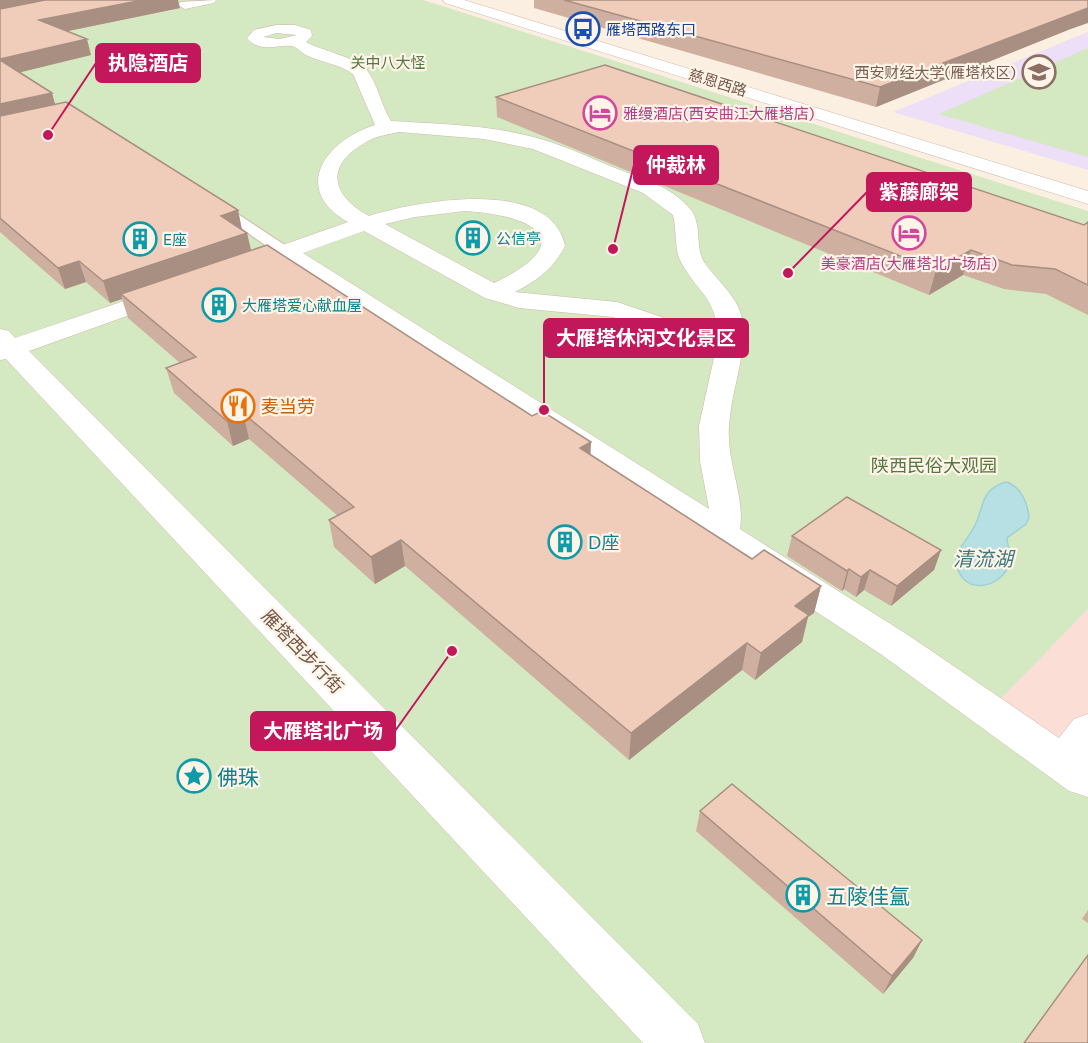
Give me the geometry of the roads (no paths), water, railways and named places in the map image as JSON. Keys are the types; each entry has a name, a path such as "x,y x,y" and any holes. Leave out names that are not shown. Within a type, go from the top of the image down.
{"street":[{"path":"185,5 209,0"},
{"name":"慈恩西路","path":"452,0 1088,198"},
{"path":"294,41 314,53 352,66 360,72 383,127"},
{"path":"723,534 726,514 716,461 714,426 729,350 731,332 727,309 696,269 688,250 683,214 664,196 538,144 484,133 383,127 349,145 338,155 328,170 326,188 333,201 367,224 494,293 528,302 617,310 729,350"},
{"path":"253,264 367,224 426,207 465,204 502,207 531,216 544,224 552,234 555,244 552,255 531,276 494,293"},
{"path":"285,252 895,645 1086,779"},
{"path":"4,346 187,287"},
{"name":"雁塔西步行街","path":"4,346 680,1043"},
{"path":"1086,779 1073,766 1070,759 1071,751 1088,731"}],"lane":[{"path":"200,194 253,227 285,252"}],"water":[{"name":"清流湖","path":"1006,482 1020,491 1029,518 1026,524 1007,538 1010,561 1006,571 990,584 981,586 972,584 964,579 958,570 956,556 974,527 987,494 997,485"}],"place":[{"name":"雁塔西路东口","path":"583,29"},
{"name":"西安财经大学(雁塔校区)","path":"1039,72"},
{"name":"雅缦酒店(西安曲江大雁塔店)","path":"600,113"},
{"name":"执隐酒店","path":"48,135"},
{"name":"美豪酒店(大雁塔北广场店)","path":"909,233"},
{"name":"公信亭","path":"473,238"},
{"name":"E座","path":"140,239"},
{"name":"仲裁林","path":"613,249"},
{"name":"紫藤廊架","path":"788,273"},
{"name":"大雁塔爱心献血屋","path":"219,305"},
{"name":"麦当劳","path":"238,406"},
{"name":"大雁塔休闲文化景区","path":"544,410"},
{"name":"D座","path":"565,542"},
{"name":"大雁塔北广场","path":"452,651"},
{"name":"佛珠","path":"194,776"},
{"name":"五陵佳氲","path":"803,895"}],"park label":[{"name":"关中八大怪","path":"388,62"},
{"name":"陕西民俗大观园","path":"934,465"}]}
